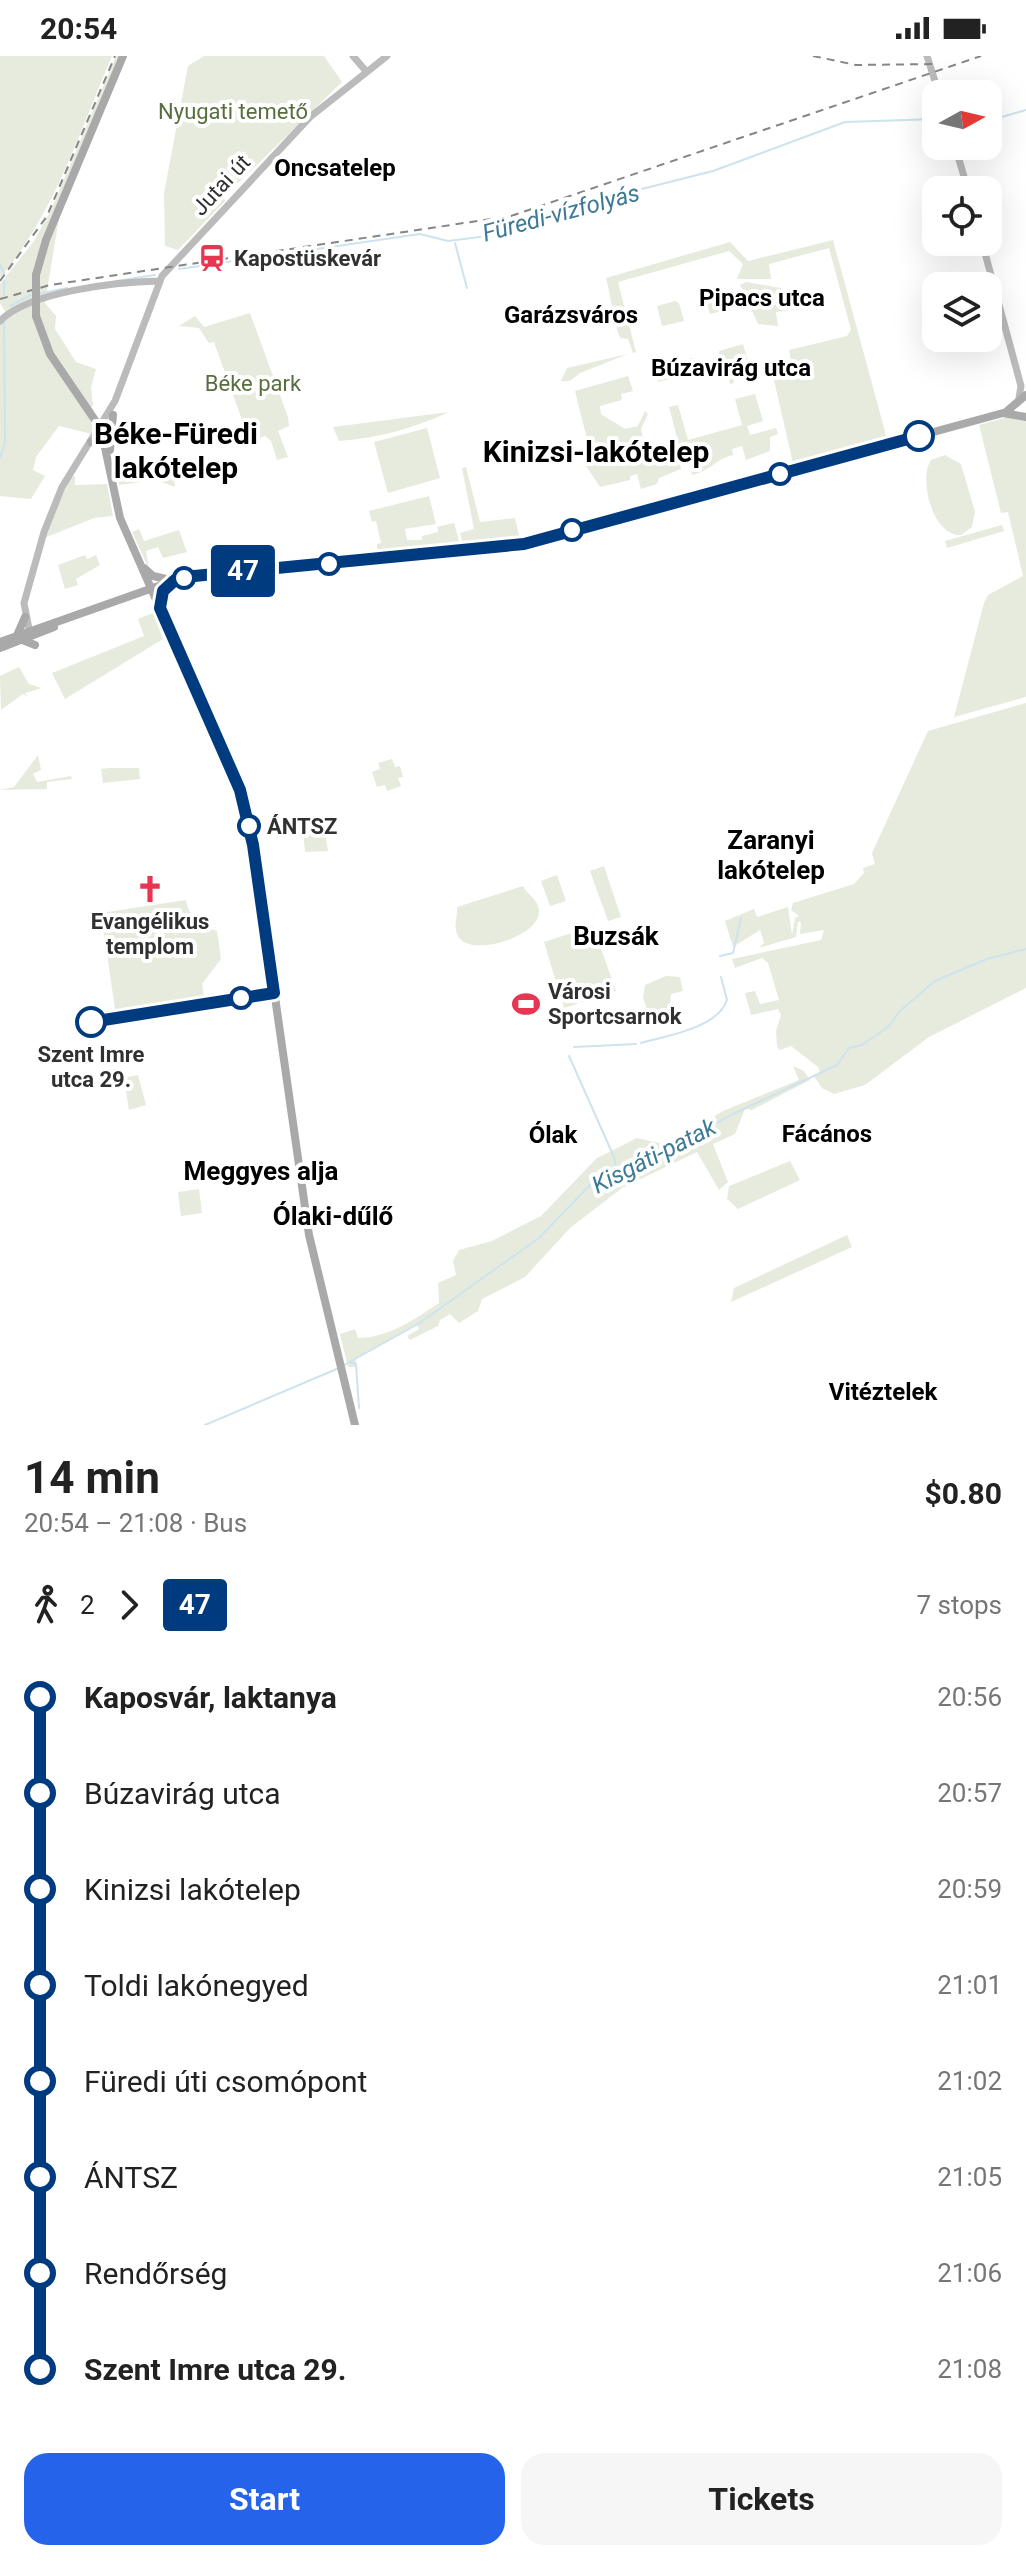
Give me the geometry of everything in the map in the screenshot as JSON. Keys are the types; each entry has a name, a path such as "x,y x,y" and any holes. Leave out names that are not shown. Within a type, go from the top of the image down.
{"main road":[{"path":"123,56 46,240 36,275 36,316 50,354 101,429 120,518 224,747 243,801 262,904 312,1250 355,1425"},
{"path":"0,642 150,587 212,573 291,569 524,544 1003,413 1022,404"},
{"path":"90,409 99,415 111,414 110,471"},
{"path":"91,442 102,441 106,444"},
{"path":"139,564 153,576 175,580"},
{"path":"128,595 139,582 139,564"},
{"path":"160,608 163,591 175,580"},
{"path":"128,595 147,597 160,608"},
{"path":"30,632 42,624 79,614"},
{"path":"0,648 19,636 25,617"},
{"path":"19,636 35,645"}],"street":[{"path":"353,56 365,70"},
{"name":"Jutai út","path":"159,281 293,134 365,70 387,56"},
{"path":"927,56 935,80"},
{"path":"986,256 1021,386 1022,404"},
{"path":"0,321 16,307 38,298 159,281 108,425 91,442 62,487 51,513 24,603 30,632"},
{"path":"25,617 32,624 42,624"}],"green space":[{"path":"0,56 112,56 50,200 36,227 0,278"},
{"path":"116,56 127,56 59,218 45,303 56,316 55,329 76,362 96,369 91,387 93,405 87,414 94,429 92,434 59,426 36,457 33,470 45,476 31,499 0,496 0,324 8,316 0,303 0,284 34,241 51,210"},
{"name":"Nyugati temető","path":"204,56 324,56 342,82 230,191 218,187 215,197 226,200 178,250 165,246 164,193 188,66"},
{"path":"833,240 887,439 793,463 771,367 791,362 789,350 847,336 851,330 829,248 769,264 771,279 737,279 743,264 729,251 618,282 636,352 633,353 628,339 620,338 606,278 730,242 748,261"},
{"path":"746,282 781,288 783,296 804,292 808,308 776,312 778,326 758,324 740,285"},
{"path":"726,288 731,309 710,314 705,297"},
{"path":"675,301 679,303 684,321 662,326 657,306"},
{"name":"Béke park","path":"250,313 288,417 289,426 278,431 288,457 277,460 271,441 265,436 250,442 214,342 209,343 199,328 179,326 195,316 204,327"},
{"path":"743,344 751,371 733,376 734,383 730,384 726,371 713,375 711,368 722,365 719,351"},
{"path":"628,354 580,373 570,381 561,381 567,368"},
{"path":"692,358 696,372 658,382 655,369"},
{"path":"628,376 633,391 621,394 622,400 600,406 601,414 625,429 638,426 645,411 648,414 641,429 643,439 658,448 678,441 669,407 678,405 688,440 742,425 735,399 755,394 763,421 747,426 750,435 776,428 778,434 770,437 770,451 746,460 742,446 732,449 733,455 692,475 689,460 680,462 681,469 659,478 657,484 641,489 637,474 630,476 630,480 600,487 584,463 586,435 575,391"},
{"path":"449,412 396,431 354,440 339,441 333,427"},
{"path":"1026,412 1026,697 954,717 984,603 988,595 1023,576 1008,512 1001,513 979,425"},
{"path":"427,428 440,478 388,493 374,442"},
{"path":"945,455 961,464 975,512 972,527 961,535 943,527 927,493 927,469 931,460"},
{"path":"133,464 169,466 174,471 175,487 156,480 119,485 117,474 132,470"},
{"path":"466,467 480,522 515,518 520,539 463,545 460,533 474,529 462,468"},
{"path":"75,476 75,485 107,484 113,516 94,518 44,538 70,477"},
{"path":"429,496 436,524 405,529 407,540 422,540 422,536 438,532 437,527 454,523 462,552 377,559 377,544 381,543 376,521 372,522 369,511"},
{"path":"1002,525 1004,531 947,548 945,541"},
{"path":"139,529 144,541 179,530 187,552 163,558 158,547 146,551 149,569 132,532"},
{"path":"85,555 87,559 96,555 100,565 76,579 78,585 65,589 58,565"},
{"path":"153,613 163,639 65,699 52,673 144,636 138,619"},
{"path":"19,667 29,684 42,688 25,693 28,697 23,694 1,710 0,676"},
{"path":"1026,703 1026,988 929,1037 865,1085 834,1094 822,1088 814,1076 820,1073 818,1067 791,1046 780,1050 777,1047 776,1031 781,1015 778,1009 751,1015 745,993 755,991 760,1004 779,1000 768,963 762,958 735,968 732,959 821,940 824,930 800,934 801,922 798,922 796,937 759,948 764,943 760,930 733,947 725,921 754,909 757,917 788,907 792,935 795,918 799,916 791,910 793,903 854,884 864,873 863,868 875,864 872,853 928,731"},
{"path":"38,755 41,770 33,774 37,782 71,776 72,779 47,782 47,789 0,790 14,787"},
{"path":"392,759 395,767 400,766 403,777 398,778 401,786 387,791 385,785 377,787 372,772 380,769 378,763"},
{"path":"139,768 140,779 103,783 101,769"},
{"path":"324,825 328,851 305,852 303,830"},
{"path":"604,866 621,917 608,921 590,871"},
{"path":"557,875 566,901 550,906 541,881"},
{"path":"523,886 539,908 536,921 529,929 518,936 491,944 467,943 459,938 457,907"},
{"path":"186,900 196,920 217,931 221,959 202,984 205,1002 116,1016 101,913"},
{"path":"593,926 616,991 564,1008 544,942"},
{"path":"666,976 680,977 683,991 671,994 670,1009 648,1012 643,998 645,985"},
{"path":"793,1066 804,1071 810,1080 752,1110 745,1109 735,1134 713,1144 728,1182 719,1190 697,1152 622,1188 570,1228 525,1277 482,1299 478,1311 459,1323 450,1314 440,1320 438,1326 410,1340 407,1336 419,1329 417,1324 356,1358 356,1367 348,1367 340,1334 355,1329 358,1338 380,1335 439,1303 438,1283 456,1275 453,1261 459,1250 492,1241 541,1216 597,1158 637,1138 667,1145 723,1111 799,1080"},
{"path":"138,1075 146,1105 129,1110 124,1078"},
{"path":"790,1161 800,1180 738,1209 727,1199 729,1186"},
{"path":"199,1189 202,1213 181,1216 178,1192"},
{"path":"847,1235 852,1247 731,1302 734,1288"}],"waterway":[{"name":"Füredi-vízfolyás","path":"1002,117 1026,110"},
{"name":"Füredi-vízfolyás","path":"179,269 420,234 448,241 495,235 618,195 713,171 845,122 922,119"},
{"path":"455,243 467,288"},
{"path":"0,265 4,273"},
{"name":"Füredi-vízfolyás","path":"116,281 155,275"},
{"path":"4,281 4,295"},
{"name":"Füredi-vízfolyás","path":"37,294 67,288"},
{"name":"Füredi-vízfolyás","path":"10,306 31,295"},
{"path":"0,458 5,443 4,323"},
{"path":"720,956 733,953 741,918"},
{"name":"Kisgáti-patak","path":"344,1365 418,1324 539,1238 590,1185 657,1157 729,1116 837,1065 849,1048 862,1045 888,1027 900,1011 935,981 987,959 1026,949"},
{"path":"641,1043 677,1034 713,1018 727,1000 721,977"},
{"path":"574,1047 636,1044"},
{"path":"569,1056 614,1157 617,1172"},
{"path":"350,1362 356,1364 359,1408"},
{"name":"Kisgáti-patak","path":"205,1425 339,1368"}],"railway":[{"path":"0,281 47,216 115,56"},
{"path":"813,56 856,65 936,64"},
{"path":"0,299 50,285 511,216 981,56"}],"bus line":[{"name":"47","path":"91,1022 274,993 253,845 240,790 224,747 160,608 163,591 175,580 202,574 291,569 524,544 919,436"}],"place":[{"name":"Kapostüskevár","path":"212,258"},
{"name":"ÁNTSZ","path":"249,826"},
{"name":"Evangélikus templom","path":"150,889"},
{"name":"Városi Sportcsarnok","path":"526,1004"},
{"name":"Szent Imre utca 29.","path":"91,1022"}],"district":[{"name":"Oncsatelep","path":"335,168"},
{"name":"Pipacs utca","path":"762,298"},
{"name":"Garázsváros","path":"571,315"},
{"name":"Búzavirág utca","path":"731,368"},
{"name":"Béke-Füredi lakótelep","path":"176,450"},
{"name":"Kinizsi-lakótelep","path":"596,451"},
{"name":"Zaranyi lakótelep","path":"771,855"},
{"name":"Buzsák","path":"616,936"},
{"name":"Fácános","path":"827,1134"},
{"name":"Ólak","path":"553,1135"},
{"name":"Meggyes alja","path":"261,1171"},
{"name":"Ólaki-dűlő","path":"333,1216"},
{"name":"Vitéztelek","path":"883,1392"}]}
